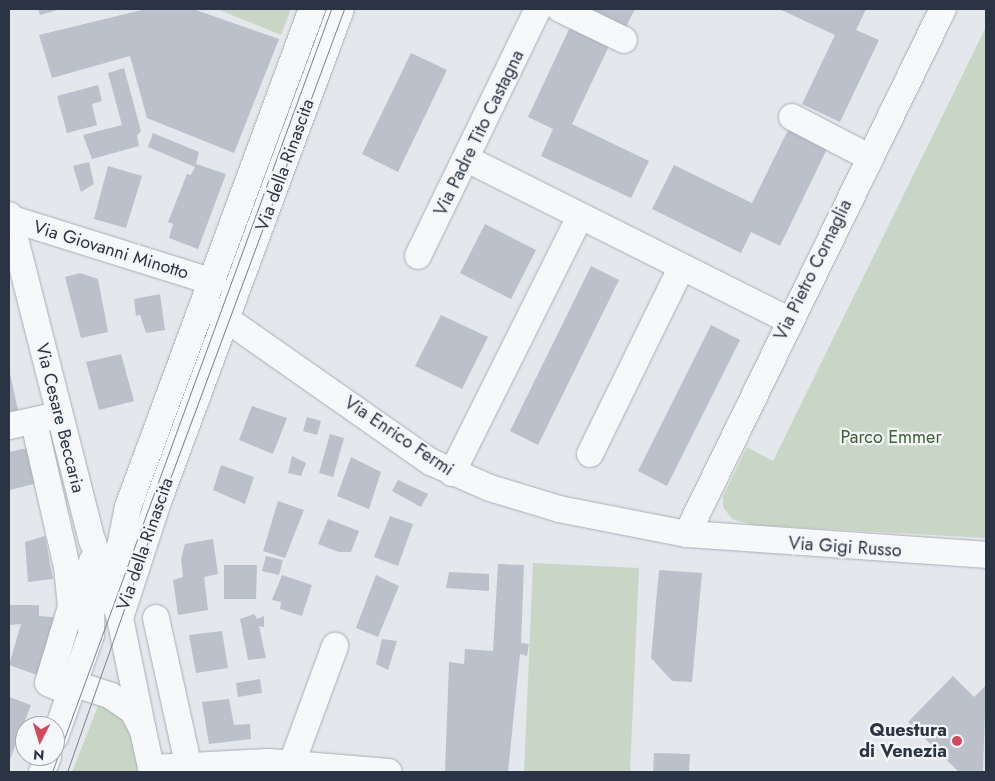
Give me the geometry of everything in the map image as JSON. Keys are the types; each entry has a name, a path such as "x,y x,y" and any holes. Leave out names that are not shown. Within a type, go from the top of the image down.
{"street":[{"name":"Via della Rinascita","path":"120,618 119,556 124,519 209,293 312,9"},
{"name":"Via della Rinascita","path":"120,618 158,502 341,9"},
{"name":"Via Padre Tito Castagna","path":"418,256 467,159 538,9"},
{"path":"560,9 624,40"},
{"name":"Via Pietro Cornaglia","path":"695,535 788,320 943,9"},
{"path":"792,117 869,157"},
{"path":"467,159 579,218 788,320"},
{"name":"Via Giovanni Minotto","path":"9,217 209,293"},
{"name":"Via Cesare Beccaria","path":"9,217 92,540 120,618"},
{"path":"452,473 579,218"},
{"path":"590,454 681,268"},
{"name":"Via Enrico Fermi","path":"209,293 228,317 452,473 559,509 695,535"},
{"path":"9,426 60,415"},
{"path":"38,436 67,567 82,607"},
{"name":"Via Gigi Russo","path":"695,535 986,555"},
{"name":"Via della Rinascita","path":"63,716 89,645 82,607 92,540"},
{"path":"120,618 152,770 190,770 292,763 389,772"},
{"path":"156,618 190,770"},
{"path":"292,763 335,646"},
{"path":"73,689 124,702 137,716 143,731"}],"green space":[{"path":"217,9 291,9 281,35"},
{"name":"Parco Emmer","path":"986,27 986,538 753,525 732,519 723,507 723,496 747,447 773,461"},
{"path":"533,563 639,568 630,772 524,772"},
{"path":"100,701 132,727 139,772 72,772"}],"building":[{"path":"38,9 61,9 40,15"},
{"path":"146,9 193,9 279,39 234,153 147,118 130,56 52,78 39,35"},
{"path":"578,9 635,9 624,31"},
{"path":"779,9 866,9 856,30 879,40 840,122 802,104 835,35"},
{"path":"571,25 610,44 572,124 649,161 631,198 541,156 553,129 528,117"},
{"path":"411,53 447,70 398,172 362,154"},
{"path":"124,68 141,131 137,136 139,146 92,159 83,135 122,125 108,73"},
{"path":"98,85 102,101 92,104 97,125 67,133 57,96"},
{"path":"788,130 827,149 780,246 751,232 741,253 652,209 674,165 752,203"},
{"path":"153,133 199,152 196,164 226,174 198,249 169,238 173,224 168,222 187,174 191,175 195,167 148,147"},
{"path":"89,162 94,184 81,192 73,166"},
{"path":"108,166 142,176 126,228 94,219"},
{"path":"485,224 536,250 511,299 460,273"},
{"path":"591,266 619,280 538,445 510,431"},
{"path":"80,273 98,279 108,332 81,338 65,277"},
{"path":"160,294 165,330 146,333 140,315 136,316 134,299"},
{"path":"441,315 488,337 462,389 415,366"},
{"path":"711,325 740,340 667,486 638,471"},
{"path":"121,354 134,401 99,410 86,362"},
{"path":"9,369 18,410 9,412"},
{"path":"252,406 287,418 273,454 239,440"},
{"path":"307,417 321,421 317,435 303,431"},
{"path":"330,434 344,438 333,477 319,473"},
{"path":"33,447 41,482 10,490 9,452"},
{"path":"292,456 306,463 301,476 288,473"},
{"path":"351,457 381,472 369,509 337,496"},
{"path":"221,465 254,477 245,504 213,490"},
{"path":"398,480 428,494 421,507 392,491"},
{"path":"278,501 304,510 285,558 263,551"},
{"path":"390,516 413,524 398,566 374,557"},
{"path":"328,519 359,531 351,552 339,552 318,544"},
{"path":"45,536 53,579 28,582 25,542"},
{"path":"213,539 218,574 204,577 208,610 178,615 173,580 183,577 181,559 185,544"},
{"path":"266,556 283,560 279,575 262,571"},
{"path":"498,564 524,565 521,643 529,644 527,656 520,654 508,772 445,772 449,662 464,664 465,649 493,651"},
{"path":"224,565 257,565 256,599 224,599"},
{"path":"659,570 702,573 692,682 672,681 651,658"},
{"path":"449,572 489,574 489,591 446,588"},
{"path":"282,575 312,585 302,616 280,609 281,602 272,600"},
{"path":"376,575 399,586 378,637 356,628"},
{"path":"9,605 39,605 39,616 64,618 40,676 9,665 21,624 9,625"},
{"path":"254,614 257,619 264,616 264,627 259,626 266,658 248,660 240,619"},
{"path":"222,631 228,668 196,673 189,635"},
{"path":"382,639 397,641 388,670 376,664"},
{"name":"Questura di Venezia","path":"953,676 974,697 986,685 983,772 959,772 908,722"},
{"path":"260,679 262,693 238,697 236,683"},
{"path":"9,697 31,705 27,716 15,716 15,746 9,762"},
{"path":"229,699 234,725 250,724 251,739 209,744 202,702"},
{"path":"654,753 690,754 689,772 653,772"}],"tram line":[{"path":"52,772 331,9"},
{"path":"67,772 161,503 344,9"}],"place":[{"name":"Questura di Venezia","path":"957,741"}]}
